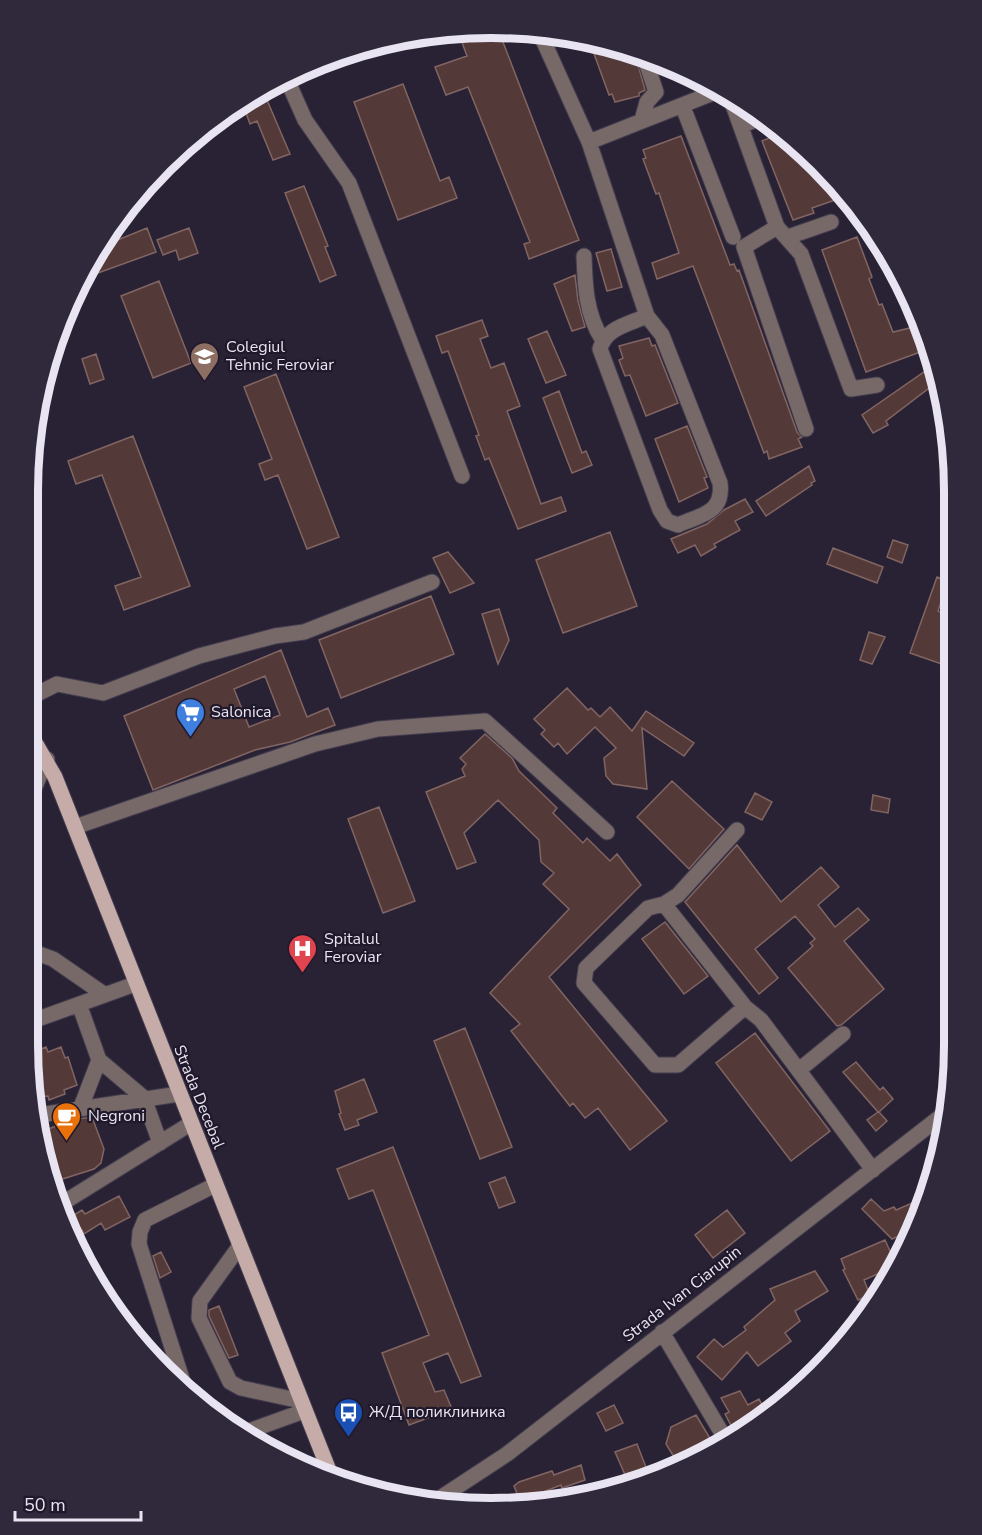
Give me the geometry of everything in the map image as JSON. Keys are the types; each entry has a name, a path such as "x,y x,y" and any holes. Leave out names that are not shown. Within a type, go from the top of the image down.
{"main road":[{"name":"Strada Decebal","path":"38,746 47,759 75,827 178,1094 328,1467"}],"street":[{"path":"543,40 589,142 647,316 662,335 720,483 722,496 716,508 678,525 666,521 660,510 600,349 602,339 610,332 647,316"},
{"path":"642,120 647,102 656,92 647,66"},
{"path":"289,84 305,120 349,183 395,308 462,476"},
{"path":"589,142 711,94"},
{"path":"683,107 733,237"},
{"path":"734,109 782,232 801,254 851,389 877,385"},
{"path":"741,126 753,121"},
{"path":"806,429 744,247 782,232 831,222"},
{"path":"584,256 586,289 592,323 602,339"},
{"path":"38,694 57,684 103,693 199,656 275,636 304,632 432,582"},
{"path":"75,827 315,744 378,729 485,721 607,832"},
{"path":"38,780 47,759"},
{"path":"737,830 678,895 664,904 648,908 586,968 584,983 655,1065 678,1065 745,1007"},
{"path":"664,904 745,1007 761,1020 873,1170"},
{"path":"38,954 53,959 105,995"},
{"path":"38,1019 135,984"},
{"path":"79,1004 99,1060 144,1098 160,1143"},
{"path":"799,1070 843,1034"},
{"path":"81,1107 99,1060"},
{"path":"43,1114 178,1094"},
{"path":"66,1201 190,1124"},
{"name":"Strada Ivan Ciarupin","path":"444,1495 507,1454 873,1170 937,1125"},
{"path":"181,1375 139,1244 140,1232 145,1220 215,1185"},
{"path":"239,1247 200,1301 199,1318 230,1382 241,1388 302,1406"},
{"path":"662,1332 723,1434"},
{"path":"252,1429 302,1406"}],"building":[{"path":"460,38 501,38 579,240 529,259 524,244 530,242 468,87 446,95 435,67 467,56"},
{"path":"592,49 637,62 645,90 639,93 639,96 615,102 612,94 609,95"},
{"path":"403,84 440,181 449,177 457,198 398,220 354,102"},
{"path":"266,97 290,154 273,160 257,121 250,124 245,110"},
{"path":"681,136 730,265 734,264 737,271 739,270 797,432 802,437 798,439 802,447 769,459 767,451 764,453 693,266 657,279 652,263 679,253 659,193 656,194 643,159 646,158 643,150"},
{"path":"773,136 812,170 838,199 812,208 814,213 793,220 762,141"},
{"path":"304,186 328,246 325,247 336,275 320,282 285,193"},
{"path":"147,228 156,252 92,275 112,242"},
{"path":"189,228 198,253 179,260 176,250 163,255 157,240"},
{"path":"857,237 872,277 869,279 893,332 914,327 922,351 866,372 822,250"},
{"path":"611,249 622,287 607,291 596,253"},
{"path":"575,275 578,301 585,327 572,331 554,284"},
{"path":"159,281 191,363 153,378 121,296"},
{"path":"482,320 488,336 480,339 491,368 504,363 520,406 507,411 541,504 561,497 566,511 518,529 489,458 485,460 476,436 479,435 448,351 442,353 436,336"},
{"path":"547,331 566,375 546,383 528,339"},
{"path":"649,338 652,346 655,345 678,403 646,416 630,375 625,376 619,360 623,358 619,346"},
{"path":"96,354 104,379 90,384 82,359"},
{"path":"928,369 932,386 886,421 888,425 873,433 862,415"},
{"path":"276,374 339,537 307,549 278,475 265,480 259,464 272,459 244,387"},
{"path":"559,391 582,453 586,451 592,465 572,473 543,398"},
{"path":"687,426 707,477 704,478 708,488 679,502 655,439"},
{"path":"133,436 190,586 124,610 115,586 141,577 102,475 76,484 68,461"},
{"path":"809,466 815,481 811,483 812,485 766,516 756,501"},
{"path":"745,499 753,512 735,521 740,530 714,544 716,547 701,556 695,545 678,553 671,539 707,524 724,510"},
{"path":"610,532 637,606 563,633 536,560"},
{"path":"893,540 908,545 902,563 887,557"},
{"path":"833,548 883,567 877,583 827,564"},
{"path":"448,552 474,583 450,593 433,558"},
{"path":"937,577 944,580 944,593 938,611 944,613 944,665 910,653"},
{"path":"431,596 454,654 341,698 319,640"},
{"path":"499,609 509,640 498,664 482,614"},
{"path":"869,632 885,637 872,664 860,660"},
{"path":"281,650 307,717 328,708 335,725 290,742 255,750 153,790 124,716","holes":["265,676 280,715 249,727 234,689"]},
{"path":"567,688 588,710 591,708 600,717 610,707 632,731 646,711 694,743 684,756 642,728 647,789 613,784 606,776 604,758 616,748 595,727 567,754 558,743 554,747 541,734 545,730 534,719"},
{"path":"485,734 512,758 519,771 557,808 553,813 583,843 587,838 610,861 617,854 641,885 549,977 667,1121 630,1150 598,1108 585,1118 573,1103 570,1106 511,1031 520,1024 490,993 569,909 543,884 554,873 541,862 539,840 498,800 464,833 476,862 457,869 426,792 465,776 462,769 466,764 460,758"},
{"path":"672,781 724,829 689,869 637,817"},
{"path":"755,793 772,802 762,820 745,812"},
{"path":"873,795 890,799 888,813 871,810"},
{"path":"379,807 415,901 383,913 348,819"},
{"path":"737,845 781,902 821,867 839,887 818,905 835,927 858,908 869,920 844,941 884,989 841,1025 837,1026 788,968 813,946 810,943 815,939 795,916 755,949 778,978 759,994 685,902"},
{"path":"665,922 708,976 684,994 642,939"},
{"path":"465,1028 512,1147 480,1159 434,1041"},
{"path":"755,1033 830,1131 791,1161 716,1063"},
{"path":"46,1047 48,1052 61,1047 65,1058 68,1057 77,1085 64,1090 65,1094 49,1100 48,1096 40,1097 38,1050"},
{"path":"856,1062 880,1090 883,1087 893,1099 879,1112 887,1121 876,1131 867,1120 878,1112 843,1072"},
{"path":"364,1079 377,1112 357,1120 359,1125 345,1130 339,1114 341,1113 335,1091"},
{"path":"92,1117 104,1149 101,1163 94,1169 59,1180 46,1130 71,1120"},
{"path":"393,1147 481,1376 461,1383 448,1353 423,1363 435,1392 444,1390 452,1409 409,1425 382,1353 429,1335 373,1190 349,1199 337,1169"},
{"path":"505,1177 515,1202 499,1208 489,1183"},
{"path":"119,1196 130,1217 105,1230 101,1223 84,1234 82,1230 78,1233 71,1216 82,1210 85,1214"},
{"path":"871,1199 884,1211 894,1207 896,1210 916,1201 903,1234 892,1239 862,1209"},
{"path":"727,1210 745,1233 713,1258 695,1235"},
{"path":"885,1240 892,1256 884,1271 864,1280 869,1294 858,1300 843,1270 845,1269 841,1259"},
{"path":"161,1252 171,1272 160,1278 153,1256"},
{"path":"815,1271 828,1291 795,1311 800,1321 785,1333 791,1341 758,1366 747,1352 722,1380 697,1357 714,1339 723,1347 746,1330 744,1327 775,1300 770,1289"},
{"path":"219,1306 238,1355 229,1358 209,1316 209,1310"},
{"path":"740,1391 748,1405 759,1399 763,1407 732,1428 725,1414 729,1412 721,1398"},
{"path":"614,1405 623,1423 606,1431 597,1413"},
{"path":"696,1415 711,1441 675,1459 666,1444 671,1427"},
{"path":"637,1444 647,1469 626,1477 615,1452"},
{"path":"581,1465 585,1480 562,1488 561,1485 534,1496 518,1497 514,1486 519,1482 552,1471 554,1475"}],"place":[{"name":"Colegiul Tehnic Feroviar","path":"205,382"},
{"name":"Salonica","path":"190,738"},
{"name":"Spitalul Feroviar","path":"303,974"},
{"name":"Negroni","path":"67,1142"},
{"name":"Ж/Д поликлиника","path":"348,1438"}]}
